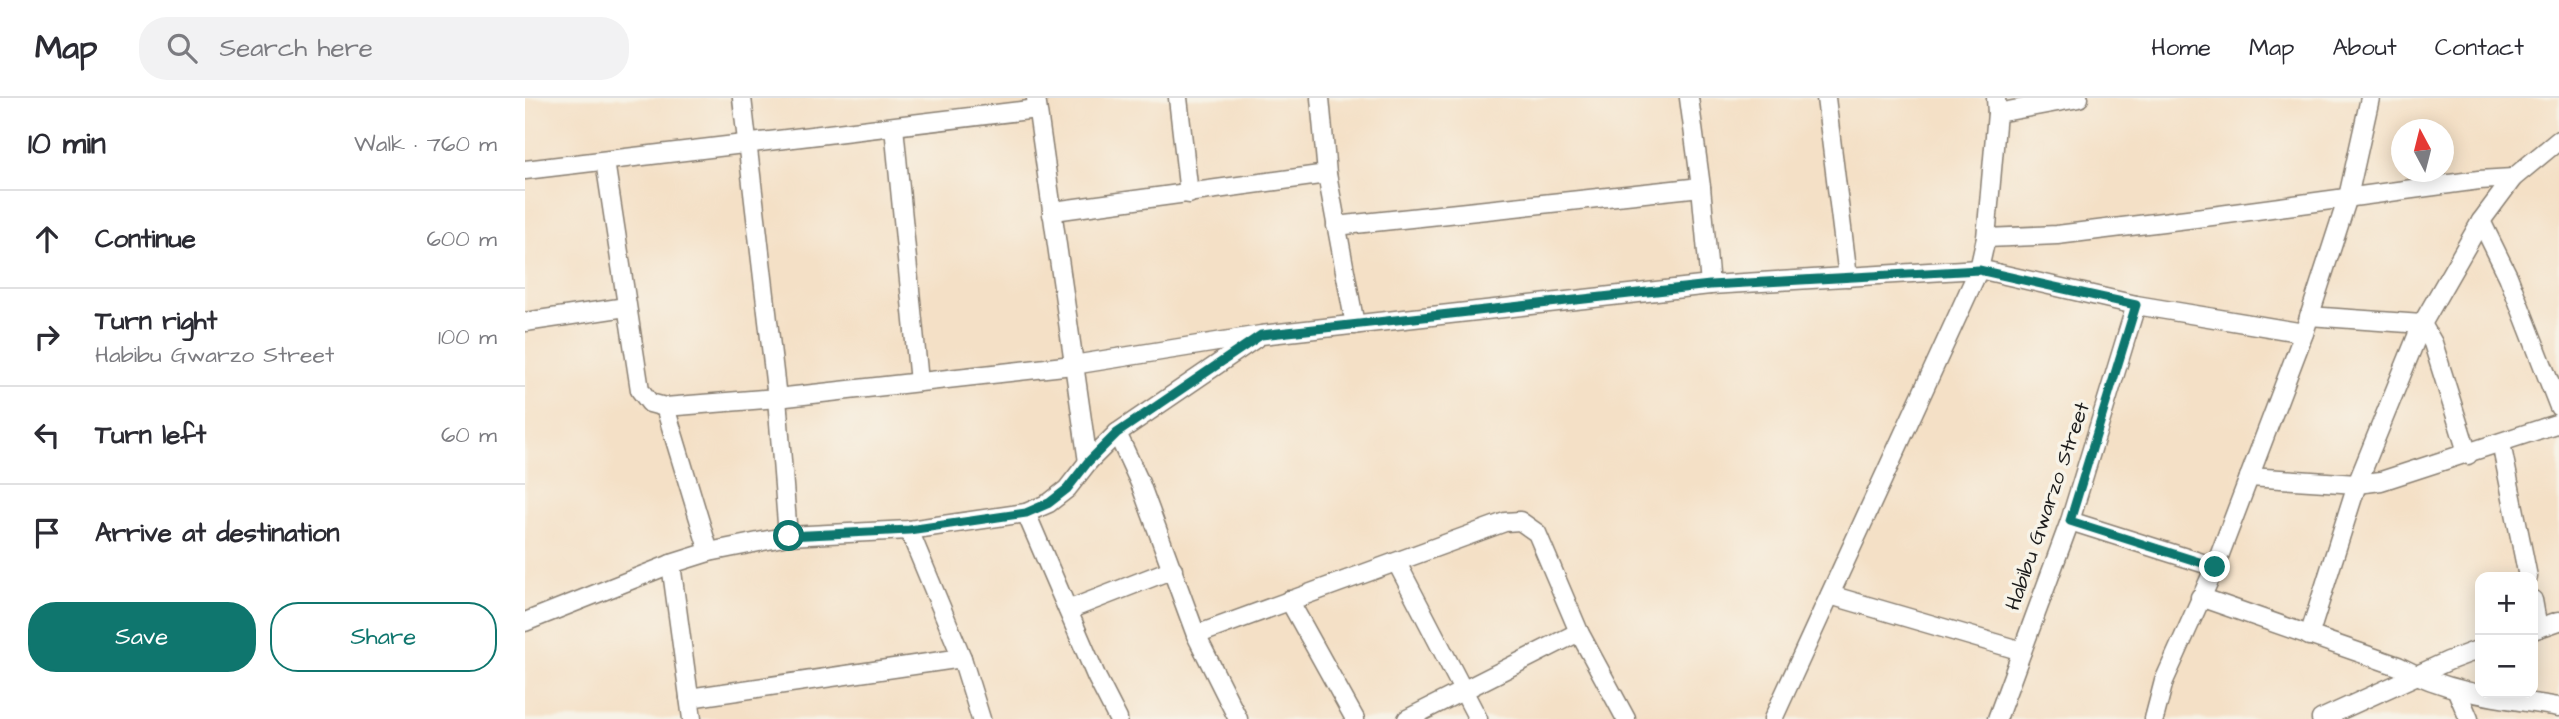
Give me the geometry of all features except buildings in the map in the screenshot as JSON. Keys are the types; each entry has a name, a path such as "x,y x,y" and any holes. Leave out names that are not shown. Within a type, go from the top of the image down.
{"street":[{"path":"742,98 778,398 789,536"},
{"path":"1178,98 1189,194"},
{"path":"1320,98 1327,174 1355,325"},
{"path":"1689,98 1710,285"},
{"path":"1826,98 1848,277"},
{"path":"1773,719 1979,270 1986,238 1996,105 2079,98"},
{"path":"2154,719 2164,681 2215,567 2306,324 2348,197 2370,98"},
{"path":"525,170 894,127 1036,104 1088,462"},
{"path":"894,127 919,382"},
{"path":"2309,636 2357,484 2422,324 2481,221 2512,178 2557,148"},
{"path":"605,161 640,390 650,402 665,407 778,398 1073,365 1261,335 1710,285 1979,270 2136,305 2306,324 2422,324"},
{"path":"1052,214 1061,210 1327,174"},
{"path":"1986,238 2057,235 2479,180 2512,178"},
{"path":"1336,226 1701,187"},
{"path":"2481,221 2508,276 2559,407"},
{"name":"Habibu Gwarzo Street","path":"1997,719 2070,521 2136,305"},
{"path":"525,322 626,307"},
{"path":"2422,324 2433,343 2468,455"},
{"path":"525,622 671,564 709,552 789,536 909,530 1026,513 1049,503 1067,489 1088,462 1117,433 1261,335"},
{"path":"665,407 709,552"},
{"path":"2249,477 2357,484 2381,481 2468,455 2559,423"},
{"path":"1117,433 1140,483 1196,635 1238,719"},
{"path":"2501,443 2527,572"},
{"path":"1026,513 1118,719"},
{"path":"1196,635 1505,522 1520,521 1537,533 1579,632 1626,719"},
{"path":"2070,521 2215,567"},
{"path":"909,530 962,658 981,719"},
{"path":"1397,563 1478,719"},
{"path":"671,564 692,719"},
{"path":"1068,610 1173,569"},
{"path":"1830,595 2022,651"},
{"path":"2200,597 2398,666 2457,691 2559,707"},
{"path":"1290,600 1355,719"},
{"path":"2538,628 2559,621"},
{"path":"1408,719 1579,632"},
{"path":"2322,719 2475,651"},
{"path":"689,698 962,658"},
{"path":"2457,691 2469,719"}],"route":[{"path":"789,536 909,530 1026,513 1049,503 1067,489 1103,445 1117,433 1261,335 1710,285 1979,270 2136,305 2070,521 2215,567"}]}
